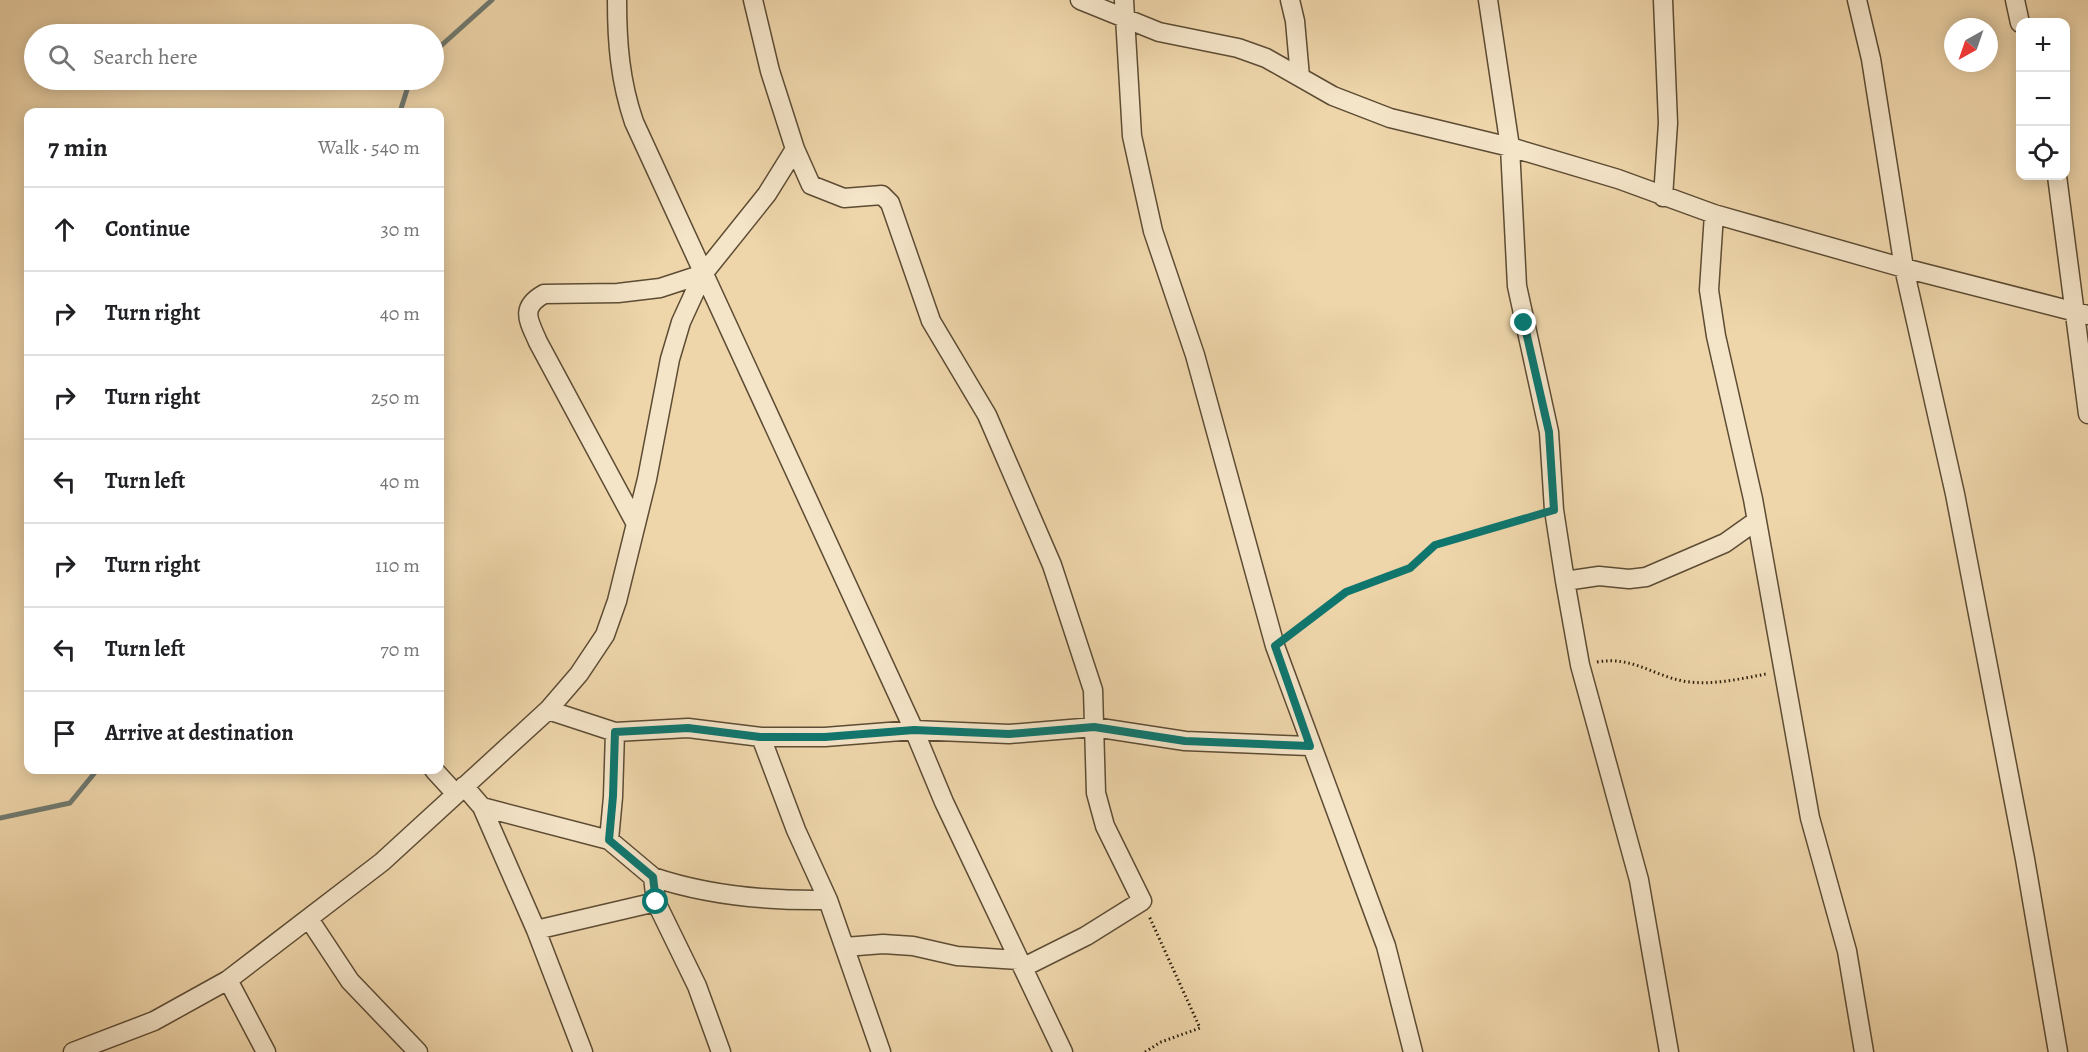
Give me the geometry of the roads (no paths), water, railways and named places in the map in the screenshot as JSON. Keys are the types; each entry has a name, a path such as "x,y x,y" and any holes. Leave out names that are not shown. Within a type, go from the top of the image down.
{"street":[{"path":"617,0 619,68 624,93 634,122 914,730 944,802 1064,1052"},
{"path":"753,0 757,25 770,71 795,149 811,185 844,198 882,195 890,203 931,321 987,415 1052,565 1093,690 1096,793 1105,826 1142,901 1086,936 1022,964 957,957 913,946 883,944 845,946"},
{"path":"1080,0 1159,32 1238,48 1300,76 1333,96 1365,110 1510,147 1618,179 1714,214 1904,268 2081,313"},
{"path":"1124,0 1132,136 1154,231 1195,355 1275,646 1310,746 1386,945 1413,1052"},
{"path":"1290,0 1295,21 1300,76"},
{"path":"1488,0 1510,147 1517,286 1549,432 1554,510 1565,582 1580,665 1640,880 1668,1052"},
{"path":"1663,0 1668,123 1663,196"},
{"path":"1857,0 1871,59 1904,268 1955,494 2025,859 2058,1052"},
{"path":"2015,0 2019,18"},
{"path":"73,1052 154,1021 228,981 382,862 459,789 548,710 579,675 605,635 617,601 636,524 674,341 703,274 767,194 795,149"},
{"path":"2057,180 2081,313 2088,414"},
{"path":"1714,214 1709,290 1756,521 1810,818 1847,951 1864,1052"},
{"path":"636,524 538,342 527,317 529,307 534,300 544,294 618,293 660,288 703,274"},
{"path":"1565,582 1599,576 1629,579 1646,577 1725,543 1756,521"},
{"path":"548,710 615,732 688,728 760,737 825,737 914,730 1009,734 1094,727 1185,741 1310,746"},
{"path":"609,840 615,732"},
{"path":"760,737 796,830 828,900 881,1052"},
{"path":"439,774 482,807 609,840 653,877 689,888 758,898 828,900"},
{"path":"482,807 536,930 583,1052"},
{"path":"653,877 656,902 697,986 722,1052"},
{"path":"536,930 656,902"},
{"path":"309,919 350,981 418,1052"},
{"path":"228,981 266,1052"}],"waterway":[{"path":"444,43 492,0"},
{"path":"401,108 407,90"},
{"path":"0,818 70,803 94,774"}]}
